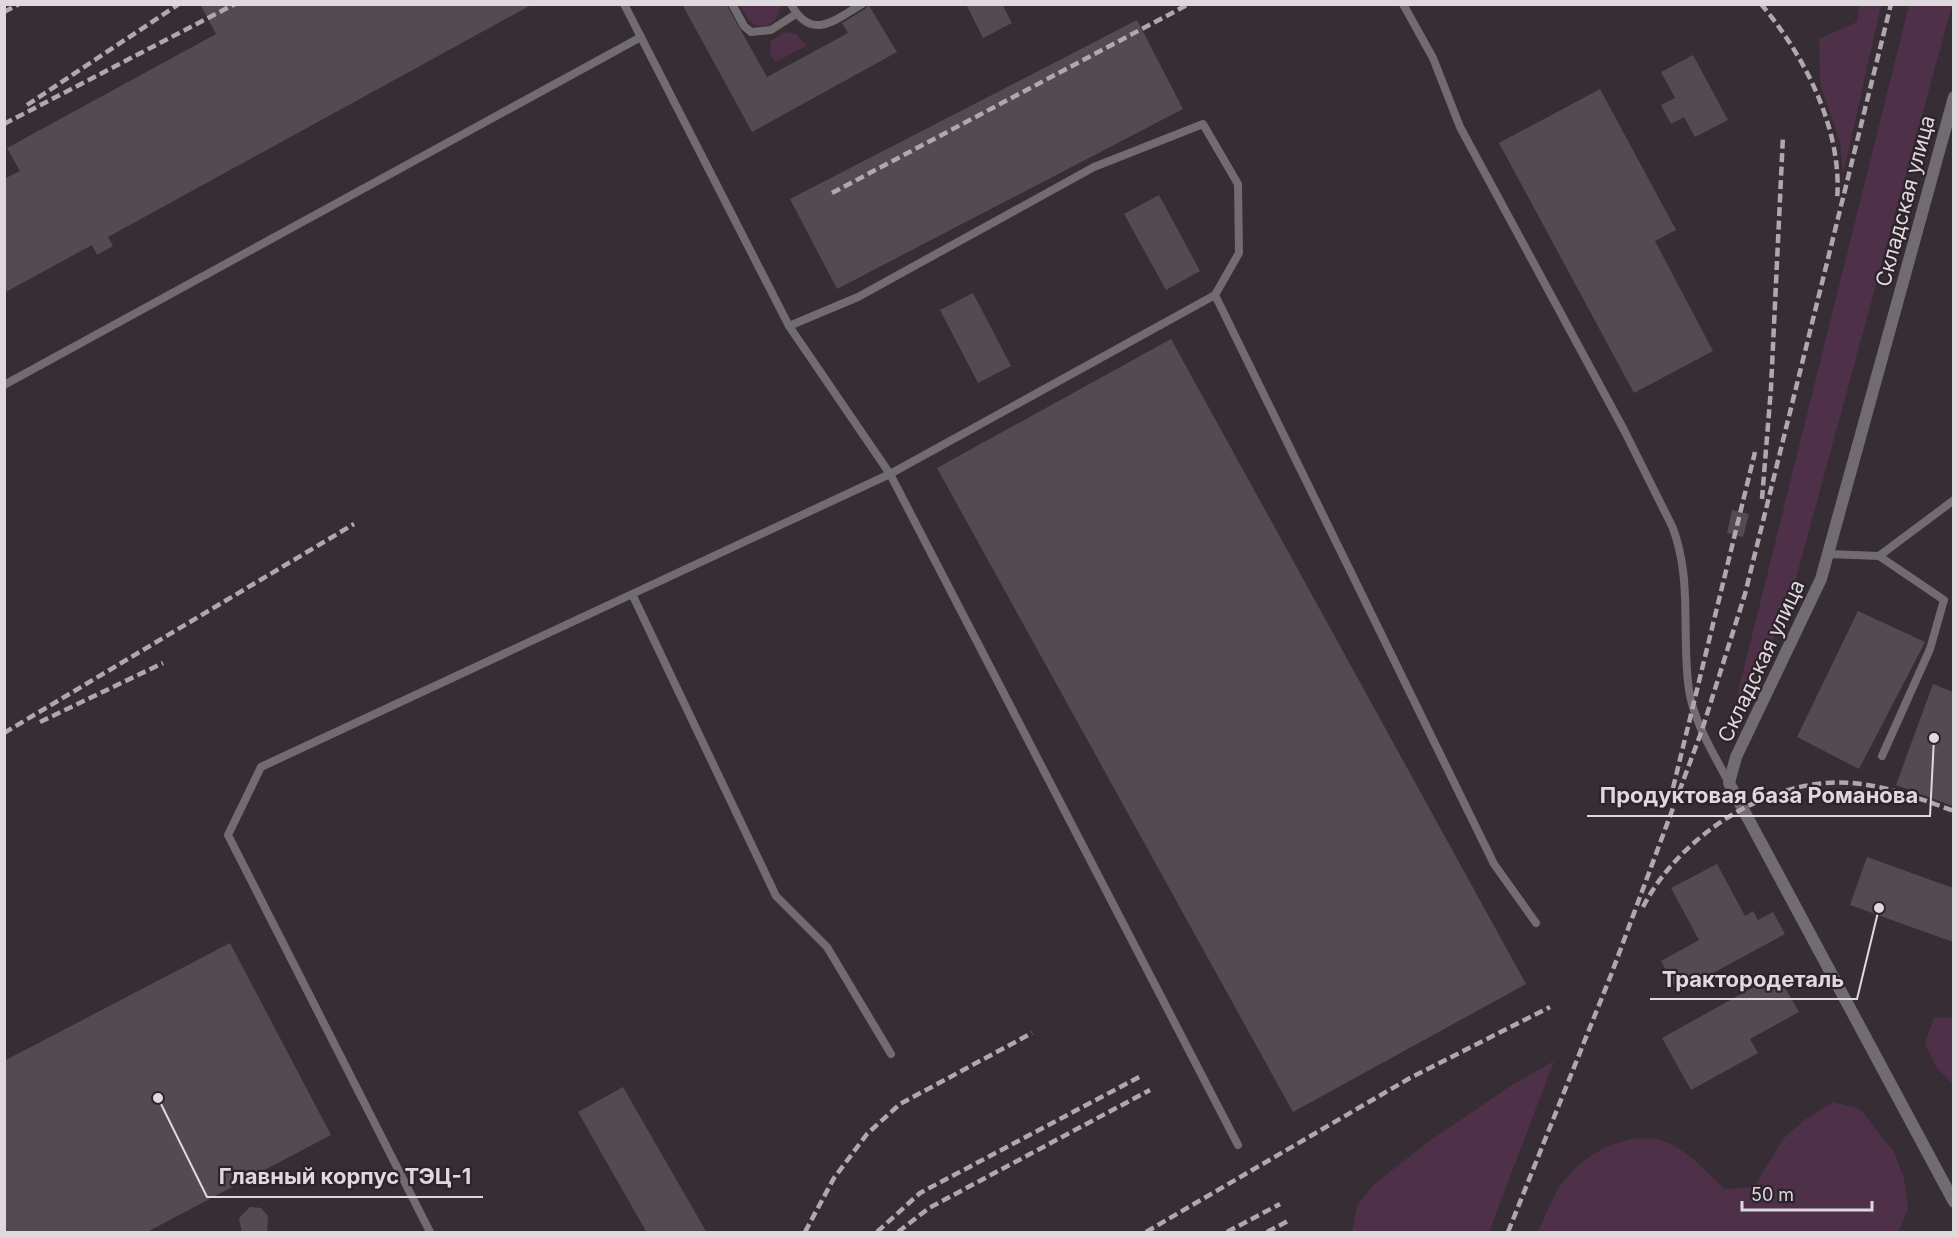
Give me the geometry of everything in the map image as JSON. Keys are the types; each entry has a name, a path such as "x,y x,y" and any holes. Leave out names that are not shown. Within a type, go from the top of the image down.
{"street":[{"name":"Складская улица","path":"1729,783 1736,757 1817,587 1829,554 1953,97"},
{"path":"1729,783 1953,1202"}],"lane":[{"path":"624,4 789,326 890,474 1238,1145"},
{"path":"732,4 744,26 752,32 771,30 796,14"},
{"path":"791,4 796,14 809,25 819,26 862,4"},
{"path":"1403,4 1437,66 1460,128 1619,420 1672,526 1684,571 1690,693 1702,730 1729,783"},
{"path":"4,386 641,37"},
{"path":"430,1233 228,835 261,767 633,596 890,474 1215,295 1239,254 1238,184 1203,124 1094,167 858,297 789,326"},
{"path":"1215,295 1494,864 1536,923"},
{"path":"1879,556 1953,500"},
{"path":"1829,554 1879,556 1944,600 1930,649 1881,756"},
{"path":"633,596 776,896 827,947 891,1054"}],"shaded area":[{"path":"740,5 780,5 780,11 771,24 761,26 750,21"},
{"path":"1859,5 1881,5 1843,175 1840,142 1820,83 1819,39 1857,22"},
{"path":"1909,5 1952,5 1792,593 1759,674 1732,716"},
{"path":"785,32 796,34 806,46 775,62 770,54 771,41"},
{"path":"1954,1017 1953,1084 1936,1067 1925,1043 1934,1018"},
{"path":"1554,1061 1489,1232 1352,1232 1357,1206 1374,1184 1431,1140 1509,1087"},
{"path":"1833,1102 1860,1109 1894,1152 1904,1179 1908,1209 1898,1232 1538,1232 1557,1191 1570,1174 1597,1152 1612,1145 1644,1138 1661,1140 1689,1156 1725,1189 1754,1187 1784,1138 1806,1119"}],"building":[{"path":"200,4 533,4 108,237 113,246 97,255 92,245 4,293 4,179 20,171 7,148 216,34"},
{"path":"682,4 726,4 767,77 848,33 842,23 865,9 868,4 897,52 752,132"},
{"path":"966,4 1002,4 1012,23 983,38"},
{"path":"1137,20 1183,109 837,289 790,199"},
{"path":"1693,55 1728,120 1695,137 1684,117 1671,124 1661,105 1675,98 1661,72"},
{"path":"1600,89 1676,230 1655,241 1713,351 1634,393 1499,143"},
{"path":"1159,195 1200,271 1166,290 1124,214"},
{"path":"973,293 1011,366 978,383 940,310"},
{"path":"1171,339 1526,984 1293,1112 937,468"},
{"path":"1732,510 1749,514 1743,537 1727,533"},
{"path":"1858,611 1925,642 1859,769 1797,737"},
{"path":"1933,684 1953,692 1953,806 1896,785"},
{"path":"1867,857 1953,888 1953,942 1850,905"},
{"path":"1717,864 1745,916 1753,911 1758,920 1773,912 1785,934 1678,992 1661,961 1699,940 1671,888"},
{"path":"230,943 331,1135 145,1233 4,1233 4,1061"},
{"path":"1777,974 1799,1012 1750,1039 1758,1053 1691,1090 1662,1038"},
{"path":"623,1087 707,1233 647,1233 578,1112"},
{"path":"250,1207 261,1208 268,1216 267,1233 242,1233 239,1218"}],"railway":[{"path":"4,12 19,4"},
{"path":"27,105 179,4"},
{"path":"4,124 235,4"},
{"path":"832,193 1189,4"},
{"path":"1761,4 1792,47 1818,96 1834,148 1837,200"},
{"path":"1508,1232 1611,975 1702,730 1745,594 1891,4"},
{"path":"1762,499 1771,388 1783,136"},
{"path":"1673,788 1755,452"},
{"path":"4,733 354,524"},
{"path":"40,722 163,663"},
{"path":"1643,907 1659,881 1679,857 1704,835 1731,816 1760,800 1790,789 1821,783 1852,783 1904,794 1954,811"},
{"path":"1146,1232 1410,1078 1550,1007"},
{"path":"805,1232 834,1178 867,1134 900,1104 1032,1033"},
{"path":"877,1232 920,1193 1143,1075"},
{"path":"898,1232 929,1208 1150,1090"},
{"path":"1227,1232 1280,1204"},
{"path":"1267,1232 1290,1220"}],"place":[{"name":"Продуктовая база Романова","path":"1934,738"},
{"name":"Трактородеталь","path":"1879,908"},
{"name":"Главный корпус ТЭЦ-1","path":"158,1098"}]}
